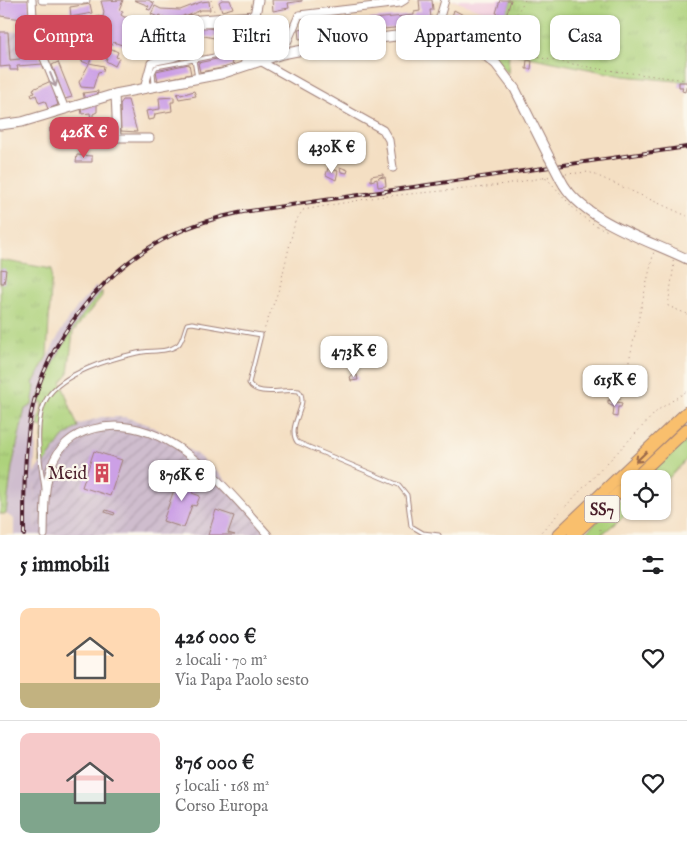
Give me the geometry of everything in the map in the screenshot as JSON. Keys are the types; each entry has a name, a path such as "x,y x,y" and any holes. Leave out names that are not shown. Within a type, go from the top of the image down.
{"highway":[{"name":"SS7","path":"643,470 683,428 687,412"},
{"name":"SS7","path":"558,535 683,428"},
{"name":"SS7","path":"573,535 621,490"}],"street":[{"path":"32,0 34,34 65,109"},
{"path":"42,0 86,0"},
{"path":"254,15 258,0"},
{"path":"289,38 299,15 400,3 405,0"},
{"path":"441,15 445,0"},
{"path":"149,88 151,62 178,56 184,52 186,46 181,26 187,20 214,20"},
{"path":"289,53 396,36"},
{"path":"0,125 22,122 115,94 197,79 262,60"},
{"path":"491,60 515,89 561,180 578,203 598,218 687,259"},
{"path":"253,63 384,130 389,140 393,168"},
{"path":"115,94 117,138"},
{"path":"100,139 150,138"},
{"path":"44,535 47,472 58,453 79,432 108,425 133,426 157,435 220,481 268,535"}],"lane":[{"path":"149,88 156,67 194,60 197,79"},
{"path":"45,496 38,453 42,409 47,398 60,385 108,360 170,349 180,343 188,324 192,323 261,335 249,383 251,387 259,390 300,391 302,399 293,430 297,442 394,481 407,495 411,526 423,532 439,535"}],"path":[{"path":"211,0 213,6"},
{"path":"516,15 525,0"},
{"path":"540,57 599,69 687,80"},
{"path":"261,335 280,286 295,222 303,210 377,197 467,190 589,172 687,216"},
{"path":"543,178 547,179 569,206 584,219 608,231"},
{"path":"620,400 654,250 659,253"},
{"path":"672,260 674,264 668,306 687,314"},
{"path":"538,535 658,410 687,391"},
{"path":"600,529 600,535"}],"shaded area":[{"path":"452,0 511,0 506,15 494,15"},
{"path":"15,31 15,60 41,60 43,64 10,66 0,32"},
{"path":"96,286 102,295 74,330 42,391 38,412 34,473 36,535 14,535 14,519 6,514 12,467 25,408 31,405 33,385 61,331 77,307"},
{"path":"101,417 125,417 149,425 196,454 218,472 275,535 36,535 34,473 57,440 77,425"}],"green space":[{"path":"511,0 687,0 687,82 623,76 540,59 540,15 506,15"},
{"path":"495,60 509,60 508,73"},
{"path":"0,260 52,269 47,356 33,384 35,386 32,405 25,409 12,467 6,514 0,514"},
{"path":"102,291 102,296 73,332 68,374 61,382 78,427 62,438 44,464 40,463 43,427 38,426 43,402 38,402 50,371 64,343 81,317"},
{"path":"687,434 687,459 671,476 671,470 650,470"},
{"path":"621,499 621,518 601,535 583,535"}],"building":[{"path":"0,0 29,0 30,15 15,15 15,18 0,16"},
{"path":"123,0 119,10 123,11 121,15 122,45 113,42 112,44 112,15 103,15 101,1"},
{"path":"134,0 148,0 154,3 150,10 147,9 149,6"},
{"path":"230,0 233,8 222,11 219,2"},
{"path":"272,0 302,1 288,3 289,8 273,11"},
{"path":"419,0 432,0 433,10 430,10 431,15 414,15 414,12 420,11"},
{"path":"500,0 511,0 506,15 496,13"},
{"path":"209,1 210,10 201,10 190,15 151,14 155,6 161,9 180,10"},
{"path":"90,4 92,13 71,15 70,7"},
{"path":"454,10 463,15 452,15"},
{"path":"396,17 396,28 386,29 386,18"},
{"path":"204,27 214,29 214,38 204,36"},
{"path":"0,32 8,32 10,60 41,60 43,64 17,66 18,70 10,70 10,66 0,67"},
{"path":"112,49 118,52 116,57 119,58 115,66 106,61 112,60"},
{"path":"91,60 89,63 104,66 103,71 98,72 93,88 81,87 79,82 89,64 81,61"},
{"path":"214,60 232,60 233,66 200,72 198,63"},
{"path":"527,60 532,61 531,69 526,69"},
{"path":"58,62 72,97 65,99 52,65"},
{"path":"189,64 191,74 158,81 156,71"},
{"path":"51,81 58,105 48,109 45,101 39,103 36,95 32,97 31,94 35,93 33,89"},
{"path":"679,82 687,82 685,92 682,91 683,87 679,87"},
{"path":"98,91 97,97 85,100 83,93"},
{"path":"194,91 196,96 179,99 177,94 180,93 181,95"},
{"path":"174,97 174,102 171,102 172,111 155,114 154,119 148,120 146,111 160,109 159,98"},
{"path":"123,100 128,100 137,132 121,131 120,104"},
{"path":"97,104 97,112 93,114 93,119 91,119 90,113 82,114 81,109"},
{"path":"60,127 59,130 50,132 50,128"},
{"path":"77,155 92,156 92,162 76,162"},
{"path":"340,167 348,170 347,173 341,172"},
{"path":"328,168 338,171 336,180 326,175"},
{"path":"383,174 383,176 378,178 385,177 386,186 378,187 377,179 371,181 371,176"},
{"path":"1,269 6,270 4,283 1,283"},
{"path":"357,375 358,380 351,381 350,376"},
{"path":"608,400 622,403 621,407 618,407 617,417 613,416 614,407 608,404"},
{"name":"Meid","path":"94,451 122,460 110,496 82,487"},
{"path":"183,475 195,481 194,486 196,487 192,493 200,496 196,506 192,505 184,528 163,521 175,487 178,488 175,484"},
{"path":"106,510 115,513 114,515 105,512"},
{"path":"216,510 234,516 228,533 235,535 208,535"}],"railway":[{"path":"24,535 25,474 31,414 39,386 50,359 64,334 101,287 123,266 147,249 189,227 243,212 687,147"}],"place":[{"name":"Meid","path":"102,473"}]}
